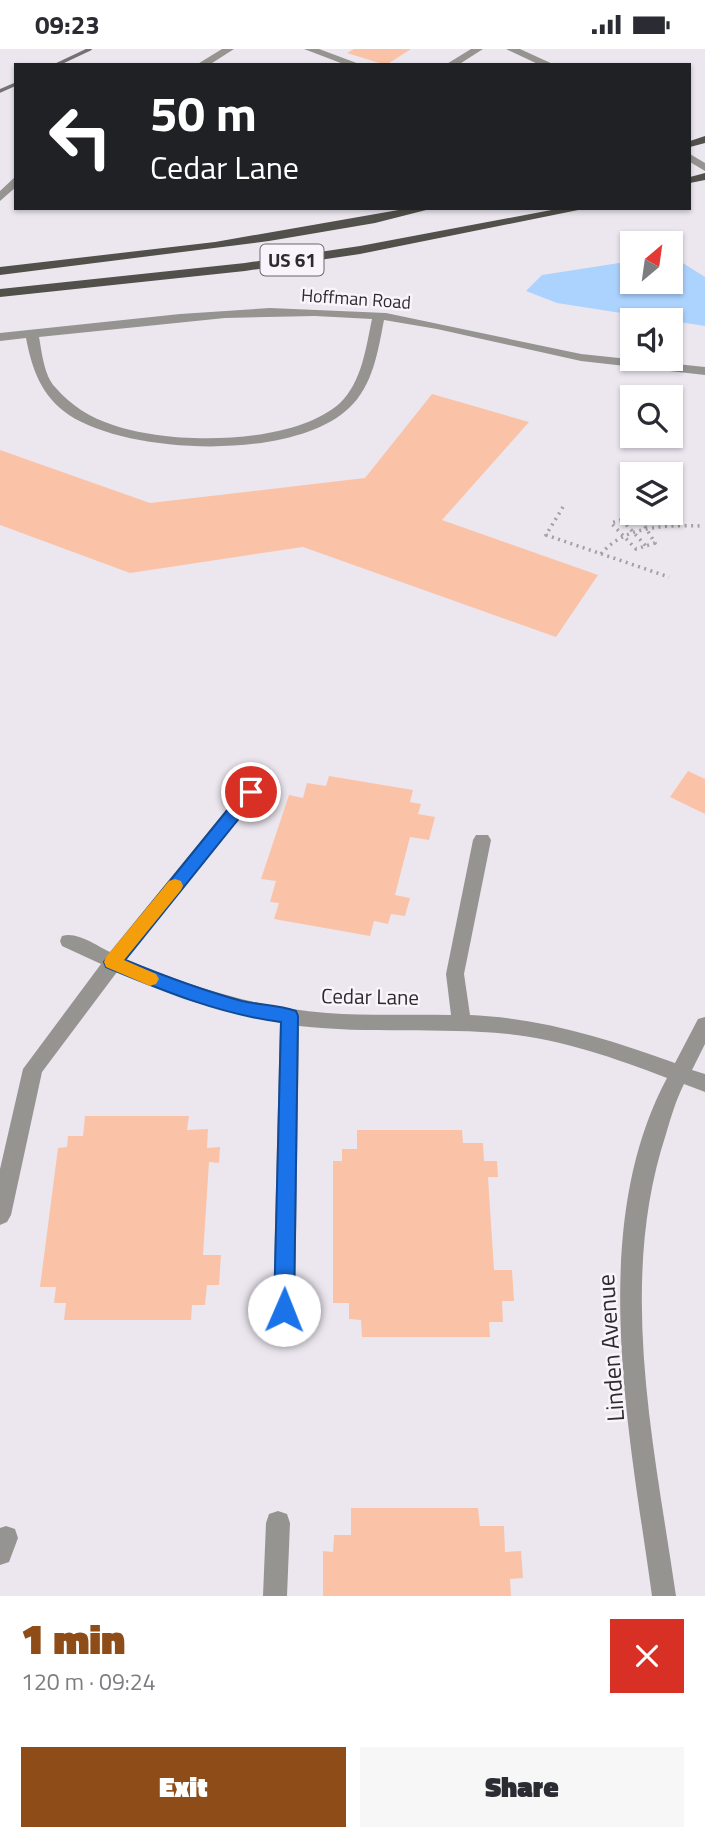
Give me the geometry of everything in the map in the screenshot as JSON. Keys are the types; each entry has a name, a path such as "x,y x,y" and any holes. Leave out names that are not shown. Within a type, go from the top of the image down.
{"main road":[{"name":"US 61","path":"0,271 153,256 281,236 418,210"},
{"name":"US 61","path":"0,293 271,263 469,231 572,210"}],"street":[{"path":"204,63 229,49"},
{"path":"309,49 350,63"},
{"path":"454,63 478,49"},
{"path":"511,49 545,63"},
{"path":"0,198 14,181"},
{"name":"Hoffman Road","path":"0,337 283,312 379,316 423,321 562,354 637,367 705,371"},
{"path":"32,334 37,361 50,390 82,419 132,436 190,444 257,440 313,427 344,407 363,378 379,316"},
{"path":"0,1215 33,1069 113,962 251,792"},
{"path":"461,1021 455,975 482,840"},
{"name":"Cedar Lane","path":"69,941 192,995 253,1011 325,1021 461,1021 546,1032 606,1047 705,1083"},
{"path":"284,1310 290,1016"},
{"name":"Linden Avenue","path":"664,1596 634,1368 629,1289 634,1211 650,1139 677,1073 705,1025"},
{"path":"275,1596 278,1523"}],"path":[{"path":"563,507 546,535 668,577"},
{"path":"620,521 611,523 636,549 656,543 644,525"},
{"path":"626,525 646,546"},
{"path":"601,554 604,548 623,536 672,525 703,526"}],"water":[{"path":"620,263 620,294 683,294 683,263 705,277 705,326 683,323 683,308 620,308 620,313 557,303 526,291 542,275"}],"building":[{"path":"354,49 411,49 389,63 380,63 347,53"},
{"path":"432,394 529,422 442,520 598,575 556,637 303,547 130,573 0,525 0,450 150,503 365,478"},
{"path":"688,771 705,779 705,814 670,797"},
{"path":"329,776 413,790 410,802 421,804 418,814 435,817 429,840 410,837 395,895 410,898 405,916 391,914 388,924 374,921 370,936 274,919 279,903 270,902 276,881 261,879 289,795 303,798 307,783 326,786"},
{"path":"85,1116 189,1116 187,1130 208,1129 207,1148 220,1147 219,1163 209,1162 203,1255 221,1255 219,1285 207,1285 205,1305 192,1305 191,1320 64,1320 66,1303 54,1303 56,1287 40,1287 58,1148 67,1147 68,1136 83,1136"},
{"path":"357,1130 462,1130 463,1143 483,1143 484,1161 497,1161 498,1177 488,1177 494,1270 512,1270 514,1301 502,1301 503,1322 489,1322 490,1337 362,1337 361,1320 349,1319 349,1303 333,1303 333,1161 342,1161 342,1149 357,1149"},
{"path":"351,1508 478,1508 480,1526 504,1526 505,1552 521,1551 523,1578 510,1579 511,1596 323,1596 323,1551 333,1552 334,1535 351,1535"}],"railway":[{"path":"60,63 90,49"},
{"path":"0,91 14,85"}],"slow traffic":[{"path":"150,979 113,962 175,886"}],"route":[{"path":"251,792 113,962 192,995 253,1011 290,1016 284,1310"}]}
